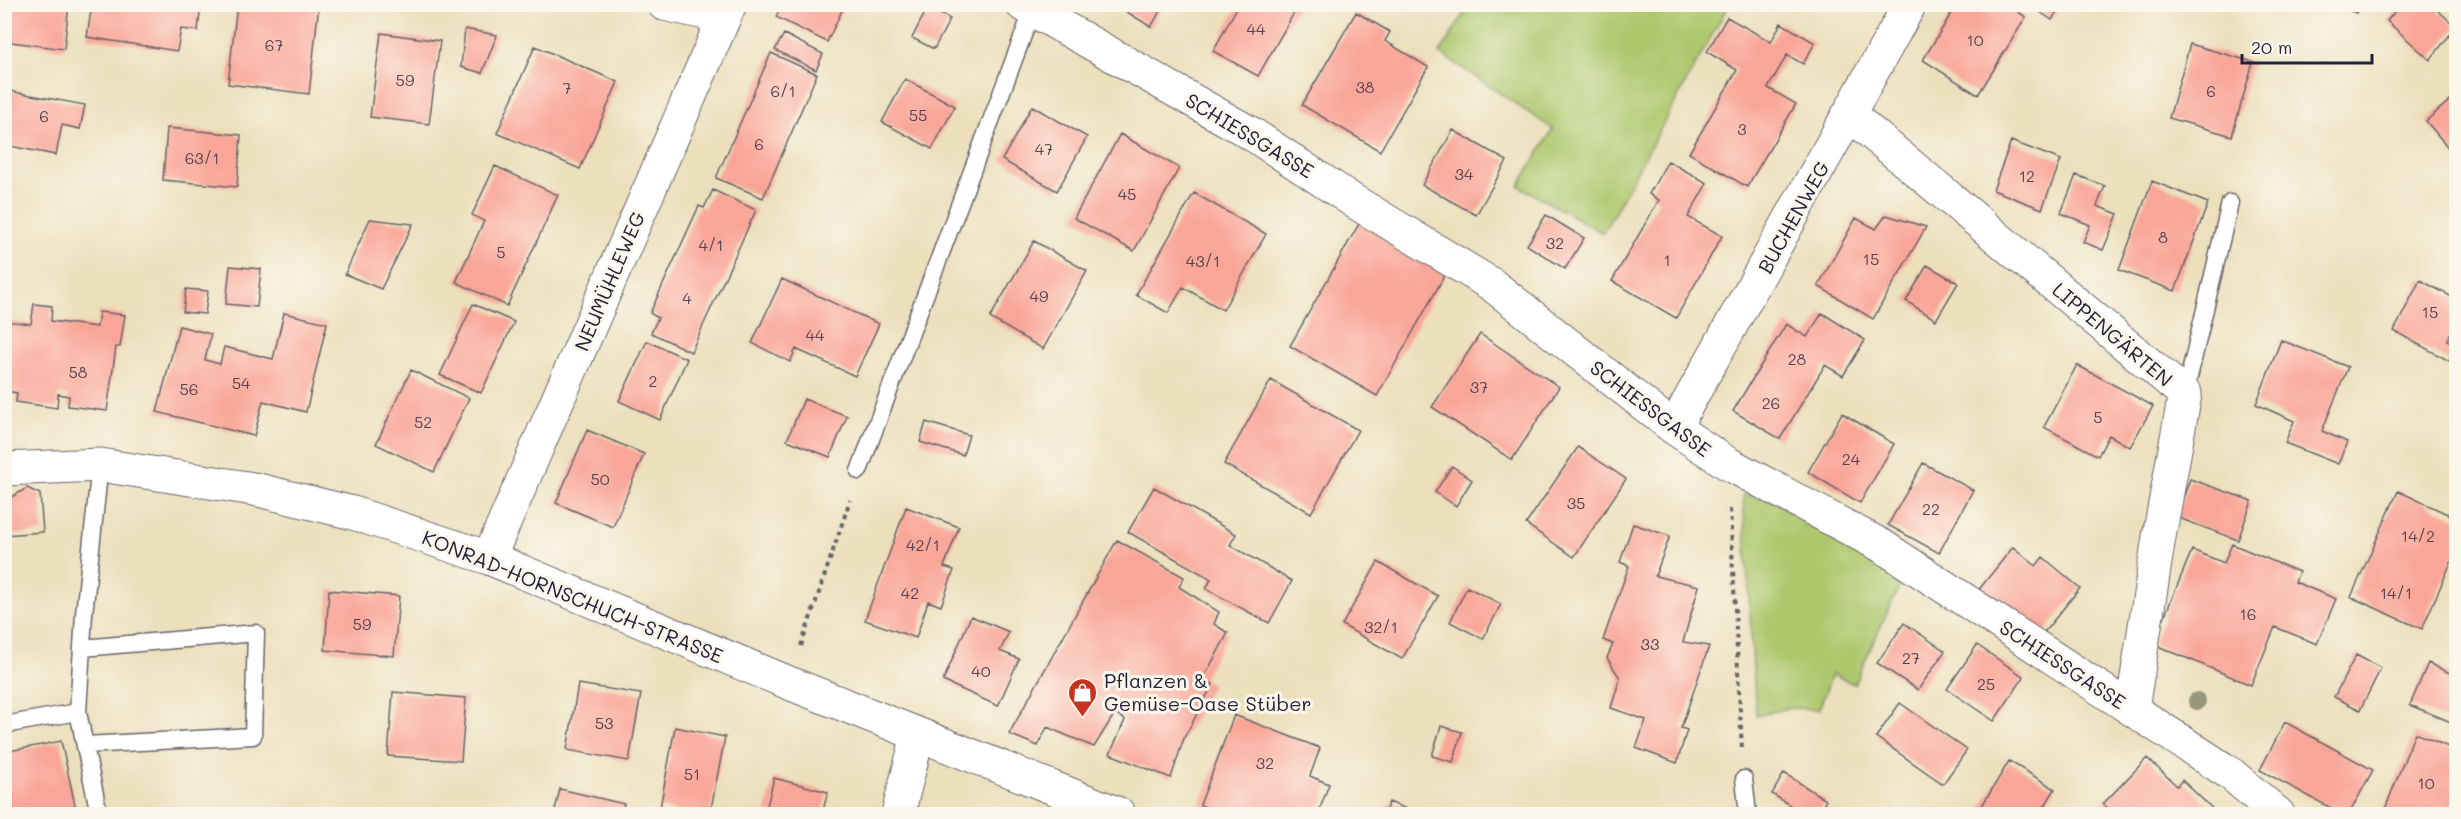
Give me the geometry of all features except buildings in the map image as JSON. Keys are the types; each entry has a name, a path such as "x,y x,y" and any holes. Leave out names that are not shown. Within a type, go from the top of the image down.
{"street":[{"path":"664,4 727,11"},
{"name":"BUCHENWEG","path":"1674,428 1910,4"},
{"name":"SCHIESSGASSE","path":"1027,7 1252,134 1355,202 1491,284 1674,428 1727,464 1882,546 2231,774 2278,814"},
{"name":"NEUMÜHLEWEG","path":"489,558 727,11"},
{"name":"LIPPENGÄRTEN","path":"1850,115 2185,394 2159,537 2133,709"},
{"name":"KONRAD-HORNSCHUCH-STRASSE","path":"4,469 100,465 276,494 353,513 489,558 918,735 1119,814"},
{"path":"898,814 918,735"}],"lane":[{"path":"860,471 1027,7"},
{"path":"2185,394 2230,203"},
{"path":"99,814 78,712 100,465"},
{"path":"82,648 256,633 253,736 85,745"},
{"path":"4,725 78,712"},
{"path":"1744,779 1748,814"}],"path":[{"path":"1727,464 1744,779"},
{"path":"789,682 860,471"}],"green space":[{"path":"1725,4 1728,6 1603,233 1519,186 1553,129 1440,53 1469,5"},
{"path":"1743,495 1772,500 1904,576 1854,684 1832,674 1819,709 1787,708 1756,716"}],"place":[{"name":"Pflanzen & Gemüse-Oase Stüber","path":"1083,718"}]}
